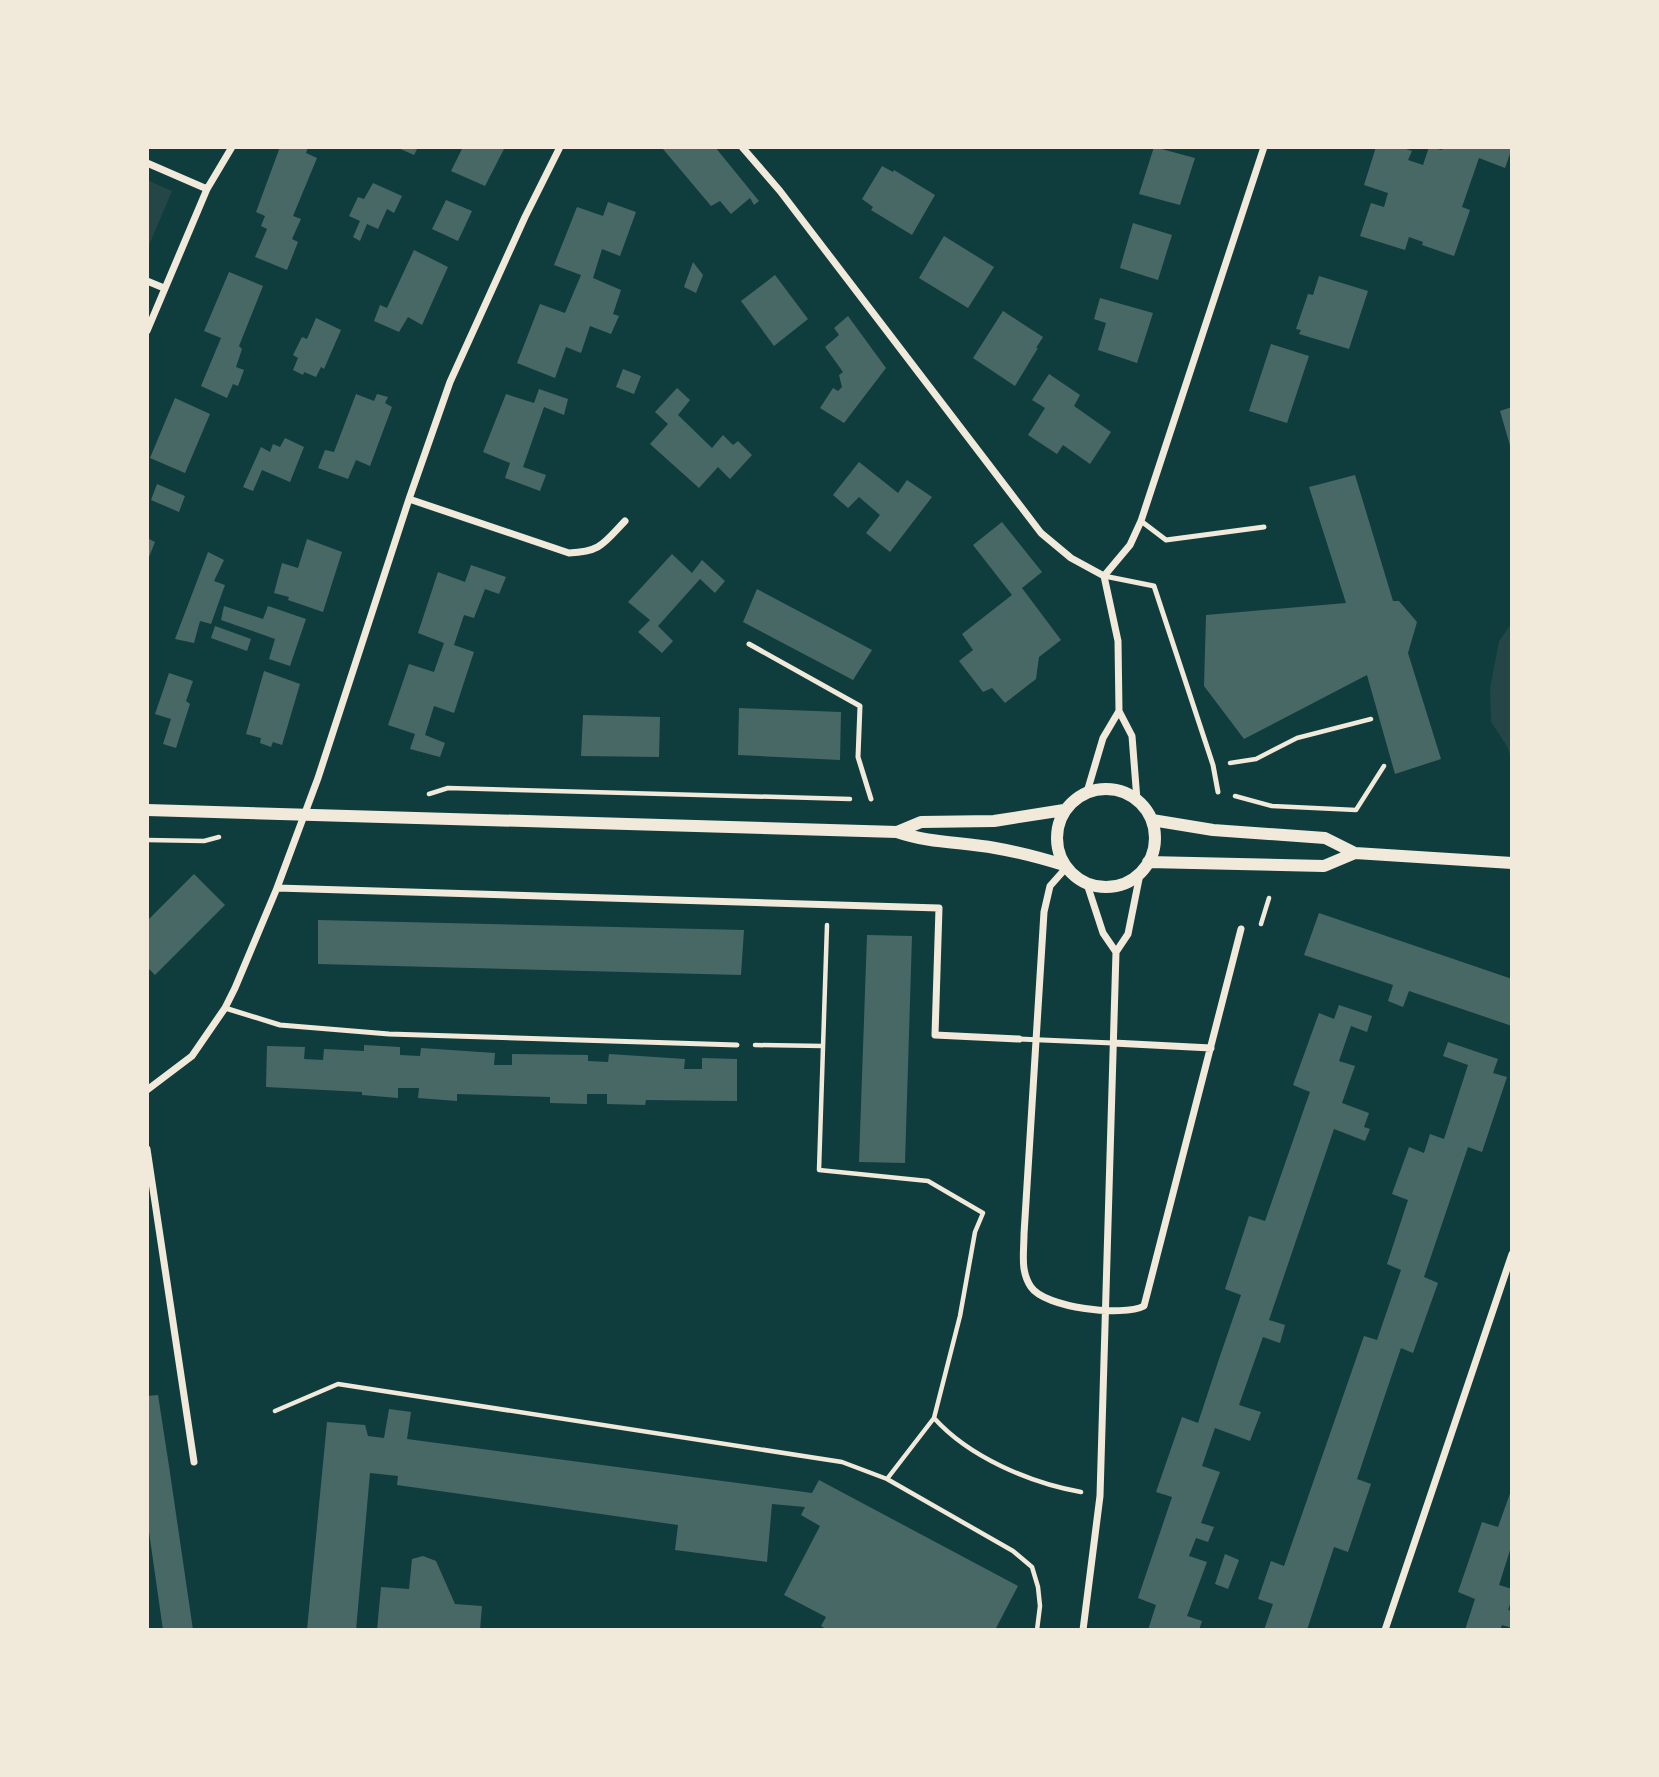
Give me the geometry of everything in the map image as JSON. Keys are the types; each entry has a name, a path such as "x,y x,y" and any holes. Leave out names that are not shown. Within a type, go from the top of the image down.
{"street":[{"path":"147,331 207,189 232,147"},
{"path":"147,1090 192,1056 225,1008 277,888 304,815 450,382 560,147"},
{"path":"742,147 780,191 1041,533 1071,558 1104,576 1118,641 1119,710 1132,736 1137,800"},
{"path":"1104,576 1130,545 1141,521 1264,147"},
{"path":"147,163 207,189"},
{"path":"147,281 164,288"},
{"path":"409,499 569,553 599,548 625,521"},
{"path":"1087,792 1103,738 1119,710"},
{"path":"147,810 897,832 921,840 1024,853 1065,867 1087,884 1101,887 1128,881 1140,874 1149,862 1154,849 1155,834 1146,809 1137,800 1116,790 1087,792 1074,800 1058,823 1056,837 1058,852 1065,867"},
{"path":"897,832 921,822 994,821 1065,810"},
{"path":"1152,820 1213,830 1325,838 1355,853 1512,863"},
{"path":"1149,862 1324,866 1355,853"},
{"path":"1065,867 1050,886 1044,912 1023,1273 1033,1290 1060,1305 1105,1310 1138,1309 1144,1306 1241,929"},
{"path":"1083,1630 1100,1496 1116,952 1128,934 1140,874"},
{"path":"1087,884 1103,933 1116,952"},
{"path":"277,888 939,908 935,1035 1020,1039"},
{"path":"1113,1043 1211,1048"},
{"path":"147,1149 194,1462"},
{"path":"1385,1630 1512,1254"}],"lane":[{"path":"1141,521 1166,540 1264,527"},
{"path":"1104,576 1154,586 1213,765 1218,792"},
{"path":"749,644 860,706 858,757 872,799"},
{"path":"225,1008 280,1025 389,1034 737,1045"},
{"path":"1020,1039 1113,1043"}],"path":[{"path":"1213,765 1256,759 1297,738 1371,719"},
{"path":"1218,792 1272,806 1356,810 1384,766"},
{"path":"424,795 448,788 872,799"},
{"path":"828,904 819,1170 928,1181 983,1213 975,1232 960,1316 934,1418 887,1479"},
{"path":"737,1045 823,1046"},
{"path":"275,1411 338,1384 842,1462 887,1479 1013,1550 1032,1567 1040,1606 1037,1630"},
{"path":"934,1418 946,1431 968,1446 1014,1472 1049,1486 1100,1496"}],"shaded area":[{"path":"147,180 172,191 147,250"},
{"path":"1512,623 1512,762 1507,746 1491,722 1490,688 1499,641"}],"building":[{"path":"280,147 308,147 306,153 317,158 293,216 301,219 292,239 298,242 287,270 255,257 267,229 261,226 265,216 256,212"},
{"path":"396,147 418,147 414,155"},
{"path":"463,147 505,147 485,186 451,171"},
{"path":"715,147 759,201 754,205 750,198 731,214 720,201 711,206 663,149"},
{"path":"1154,147 1195,158 1180,205 1139,194"},
{"path":"1376,147 1400,147 1412,151 1408,160 1423,165 1429,147 1442,150 1443,147 1512,148 1505,168 1479,158 1462,207 1470,210 1454,256 1422,245 1423,242 1409,237 1405,250 1360,236 1371,203 1384,207 1388,193 1364,185"},
{"path":"882,166 893,172 894,170 935,195 912,235 871,210 873,207 862,199"},
{"path":"373,183 402,196 394,213 387,209 378,229 367,224 360,241 353,237 360,221 349,216 358,197 364,199"},
{"path":"446,200 472,211 458,241 432,229"},
{"path":"608,202 636,212 620,256 602,249 593,278 621,290 613,314 619,316 611,334 590,326 581,353 566,347 555,378 517,363 540,304 565,313 581,275 554,265 577,207 603,216"},
{"path":"1133,223 1172,235 1158,280 1120,268"},
{"path":"944,236 994,267 968,308 919,278"},
{"path":"414,250 448,267 422,325 408,317 399,332 374,321 380,305 387,308"},
{"path":"693,262 703,275 696,293 684,287"},
{"path":"229,272 263,286 239,346 242,349 236,367 244,370 238,386 233,384 227,398 201,386 221,338 204,331"},
{"path":"775,275 808,319 774,346 741,301"},
{"path":"1319,276 1368,291 1349,349 1299,334 1301,330 1296,329 1308,294 1313,295"},
{"path":"1100,298 1153,313 1137,363 1098,350 1106,323 1094,319"},
{"path":"1003,311 1043,337 1015,386 973,358"},
{"path":"848,316 886,368 844,423 820,408 833,388 838,391 842,387 839,375 843,372 825,347 839,335 834,328"},
{"path":"316,318 341,330 324,369 321,367 316,377 293,370 298,358 293,355 302,337 307,339"},
{"path":"1271,344 1309,356 1287,423 1249,411"},
{"path":"623,369 641,376 634,394 616,387"},
{"path":"1049,374 1080,395 1074,406 1111,432 1090,464 1063,445 1057,454 1028,435 1045,408 1032,400"},
{"path":"677,388 690,400 678,415 712,448 723,435 733,445 738,441 752,455 730,479 718,467 699,488 650,444 668,424 655,412"},
{"path":"539,389 568,399 564,415 544,407 523,467 546,475 540,491 505,478 510,463 483,452 506,394 534,403"},
{"path":"356,394 374,401 377,394 388,397 385,403 392,407 370,466 356,460 348,479 318,468 325,450 334,452"},
{"path":"175,398 210,414 185,473 150,458"},
{"path":"1512,407 1512,449 1511,449 1500,411"},
{"path":"285,438 304,447 290,482 262,470 253,491 243,487 261,447 270,452 273,444 280,447"},
{"path":"859,462 898,493 907,480 932,497 890,552 866,533 880,515 859,497 848,508 833,495"},
{"path":"1355,475 1393,601 1399,601 1417,622 1408,653 1441,759 1395,774 1367,675 1244,739 1204,686 1206,615 1346,603 1309,487"},
{"path":"157,484 185,496 179,512 151,500"},
{"path":"1002,522 1042,572 1022,588 1061,640 1039,657 1036,679 1005,703 992,688 983,692 959,661 973,650 962,634 1012,595 973,545"},
{"path":"147,538 155,542 147,562"},
{"path":"307,539 342,552 323,612 274,593 282,563 298,568"},
{"path":"208,552 224,560 214,581 225,585 211,624 200,621 194,643 175,639"},
{"path":"672,554 692,573 702,560 725,581 715,593 700,579 658,626 673,641 662,653 638,632 650,620 628,602"},
{"path":"471,565 506,577 499,594 485,589 474,618 464,615 454,645 474,652 454,713 434,706 425,735 445,743 440,757 410,749 415,734 388,725 409,664 434,672 444,643 418,633 438,572 465,582"},
{"path":"757,589 872,650 853,680 743,622"},
{"path":"224,606 263,619 268,606 306,619 290,666 269,659 275,639 221,620"},
{"path":"215,626 251,639 247,651 211,638"},
{"path":"264,671 300,684 282,745 273,742 271,747 260,743 261,738 246,734"},
{"path":"169,673 193,681 186,701 190,704 176,748 163,744 171,719 155,714"},
{"path":"739,708 841,712 840,760 738,755"},
{"path":"583,715 660,717 659,757 581,756"},
{"path":"194,874 225,905 155,975 147,967 147,921"},
{"path":"1319,913 1512,979 1512,1026 1409,991 1403,1007 1388,1001 1393,985 1304,955"},
{"path":"318,920 744,930 741,975 318,964"},
{"path":"867,935 912,936 905,1163 859,1162"},
{"path":"1339,1005 1372,1016 1367,1032 1351,1026 1339,1061 1355,1066 1342,1103 1369,1113 1364,1127 1370,1129 1365,1141 1334,1129 1269,1320 1285,1325 1280,1343 1263,1337 1239,1405 1261,1412 1250,1441 1215,1428 1202,1466 1220,1472 1201,1523 1214,1527 1208,1542 1196,1538 1189,1556 1207,1562 1187,1616 1202,1621 1199,1630 1148,1630 1156,1605 1138,1598 1172,1497 1156,1492 1182,1417 1198,1423 1241,1295 1225,1289 1249,1216 1265,1221 1310,1092 1293,1085 1319,1013 1334,1019"},
{"path":"1448,1042 1498,1059 1493,1073 1507,1077 1482,1152 1468,1147 1424,1277 1438,1283 1413,1353 1401,1348 1379,1413 1357,1479 1371,1484 1348,1552 1334,1547 1307,1630 1264,1630 1273,1604 1258,1599 1271,1561 1284,1566 1364,1336 1377,1340 1401,1270 1387,1264 1408,1200 1392,1194 1409,1147 1424,1153 1430,1134 1444,1139 1468,1065 1443,1056"},
{"path":"364,1045 400,1047 400,1055 420,1056 421,1048 495,1053 494,1065 512,1065 512,1054 588,1055 588,1061 608,1062 609,1054 685,1059 684,1069 702,1069 702,1058 737,1059 737,1101 646,1100 645,1105 607,1104 607,1094 587,1094 587,1104 550,1103 550,1097 457,1094 457,1101 418,1098 419,1088 398,1088 398,1098 362,1095 362,1092 266,1087 267,1046 305,1047 304,1059 323,1060 324,1049 364,1051"},
{"path":"158,1395 193,1630 163,1630 147,1518 147,1396"},
{"path":"389,1409 411,1412 407,1439 812,1493 819,1480 1018,1586 995,1630 828,1630 821,1626 826,1617 784,1595 820,1526 801,1515 805,1507 772,1504 767,1562 675,1550 678,1525 397,1485 398,1476 370,1473 356,1630 307,1630 327,1422 365,1425 368,1436 384,1438"},
{"path":"1512,1488 1512,1544 1499,1585 1512,1589 1508,1610 1512,1611 1512,1628 1502,1625 1500,1630 1465,1630 1475,1599 1458,1592 1482,1522 1498,1527"},
{"path":"1225,1554 1239,1560 1228,1589 1215,1584"},
{"path":"423,1556 436,1561 455,1604 482,1606 480,1630 377,1630 381,1587 409,1589 412,1559"}]}
